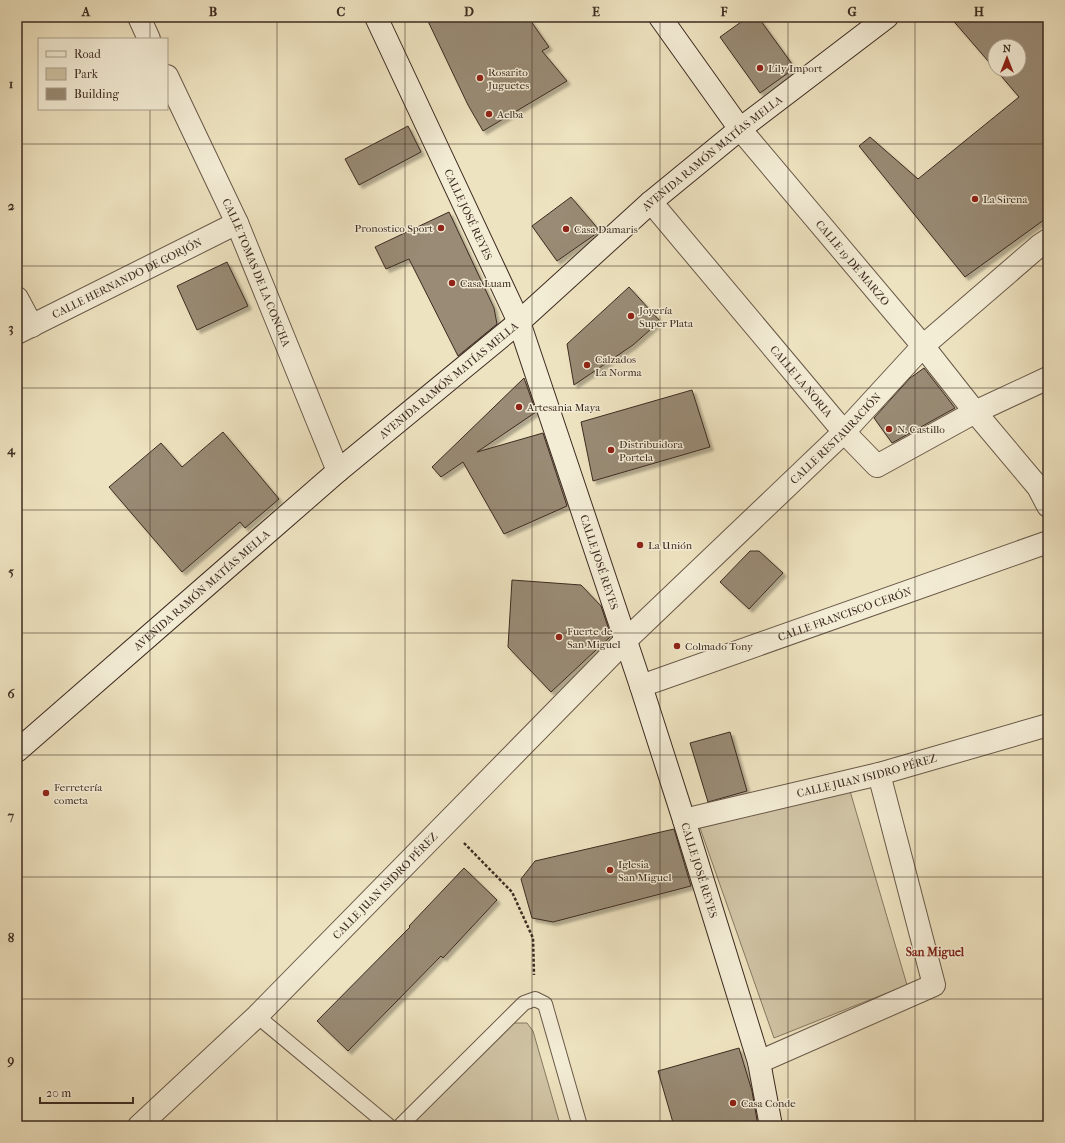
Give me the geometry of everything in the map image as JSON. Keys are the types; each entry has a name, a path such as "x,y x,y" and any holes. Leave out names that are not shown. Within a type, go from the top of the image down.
{"street":[{"path":"139,17 149,38"},
{"name":"CALLE JOSÉ REYES","path":"376,17 519,322 626,640 684,820 759,1062 771,1126"},
{"name":"CALLE 19 DE MARZO","path":"660,17 740,129 924,346 975,412 1038,487 1048,506"},
{"name":"AVENIDA RAMÓN MATÍAS MELLA","path":"17,751 338,471 519,322 652,202 740,129 887,17"},
{"name":"CALLE TOMAS DE LA CONCHA","path":"168,78 237,223 338,471"},
{"name":"CALLE LA NORIA","path":"652,202 844,432 877,466 975,412 1048,378"},
{"name":"CALLE HERNANDO DE GORJÓN","path":"24,329 237,223"},
{"name":"CALLE RESTAURACIÓN","path":"626,640 844,432 924,346 1048,240"},
{"path":"17,298 24,329"},
{"name":"CALLE FRANCISCO CERÓN","path":"641,686 1048,542"},
{"name":"CALLE JUAN ISIDRO PÉREZ","path":"139,1126 257,1016 626,640"},
{"name":"CALLE JUAN ISIDRO PÉREZ","path":"684,820 879,774 1048,725"},
{"path":"759,1062 934,986 879,774"}],"lane":[{"path":"400,1126 524,1003 535,1000 545,1004 580,1126"},
{"path":"257,1016 389,1126"}],"path":[{"path":"445,824 512,892 533,938 535,1000"}],"green space":[{"path":"850,791 907,985 774,1038 700,828"},
{"path":"514,1023 527,1023 533,1031 559,1121 554,1126 415,1126 416,1118"}],"building":[{"name":"Rosarito Juguetes","path":"426,17 528,17 549,47 542,51 567,81 483,131 468,105"},
{"path":"748,17 758,17 795,68 760,93 720,37"},
{"name":"La Sirena","path":"950,17 1048,17 1048,217 965,277 859,146 870,137 918,179 1019,97 1003,78 1027,78 1027,38 987,38 987,60"},
{"path":"408,126 421,152 359,185 345,159"},
{"name":"Casa Damaris","path":"571,197 600,231 557,261 532,226"},
{"name":"Casa Luam","path":"449,212 494,308 497,324 458,356 409,259 386,269 375,247"},
{"path":"227,262 248,306 197,330 177,286"},
{"name":"Calzados La Norma","path":"629,287 660,321 633,345 574,385 567,344"},
{"path":"924,368 955,408 892,443 874,418 910,378"},
{"path":"524,378 536,412 477,452 543,433 567,506 504,534 463,462 441,477 432,467"},
{"path":"692,390 710,447 593,481 581,422"},
{"path":"223,432 279,499 245,528 240,522 182,572 109,487 161,443 182,467"},
{"path":"750,551 759,551 783,573 749,609 720,582"},
{"name":"Fuerte de San Miguel","path":"512,580 581,585 601,606 611,636 551,692 508,647"},
{"path":"730,732 747,791 708,802 690,743"},
{"name":"Iglesia San Miguel","path":"674,829 691,886 553,922 532,918 521,879 535,861"},
{"path":"464,868 497,900 443,958 441,956 348,1051 317,1021 410,927 409,926"},
{"path":"739,1048 752,1091 758,1126 674,1126 658,1071"}],"place":[{"name":"Lily Import","path":"760,68"},
{"name":"Rosarito Juguetes","path":"480,78"},
{"name":"Aelba","path":"489,114"},
{"name":"La Sirena","path":"975,199"},
{"name":"Pronostico Sport","path":"441,228"},
{"name":"Casa Damaris","path":"566,229"},
{"name":"Casa Luam","path":"452,283"},
{"name":"Joyería Super Plata","path":"631,316"},
{"name":"Calzados La Norma","path":"587,365"},
{"name":"Artesania Maya","path":"519,407"},
{"name":"N. Castillo","path":"889,429"},
{"name":"Distribuidora Portela","path":"611,450"},
{"name":"La Unión","path":"640,545"},
{"name":"Fuerte de San Miguel","path":"559,637"},
{"name":"Colmado Tony","path":"677,646"},
{"name":"Ferretería cometa","path":"46,793"},
{"name":"Iglesia San Miguel","path":"610,870"},
{"name":"Casa Conde","path":"733,1103"}],"district":[{"name":"San Miguel","path":"935,952"}]}
